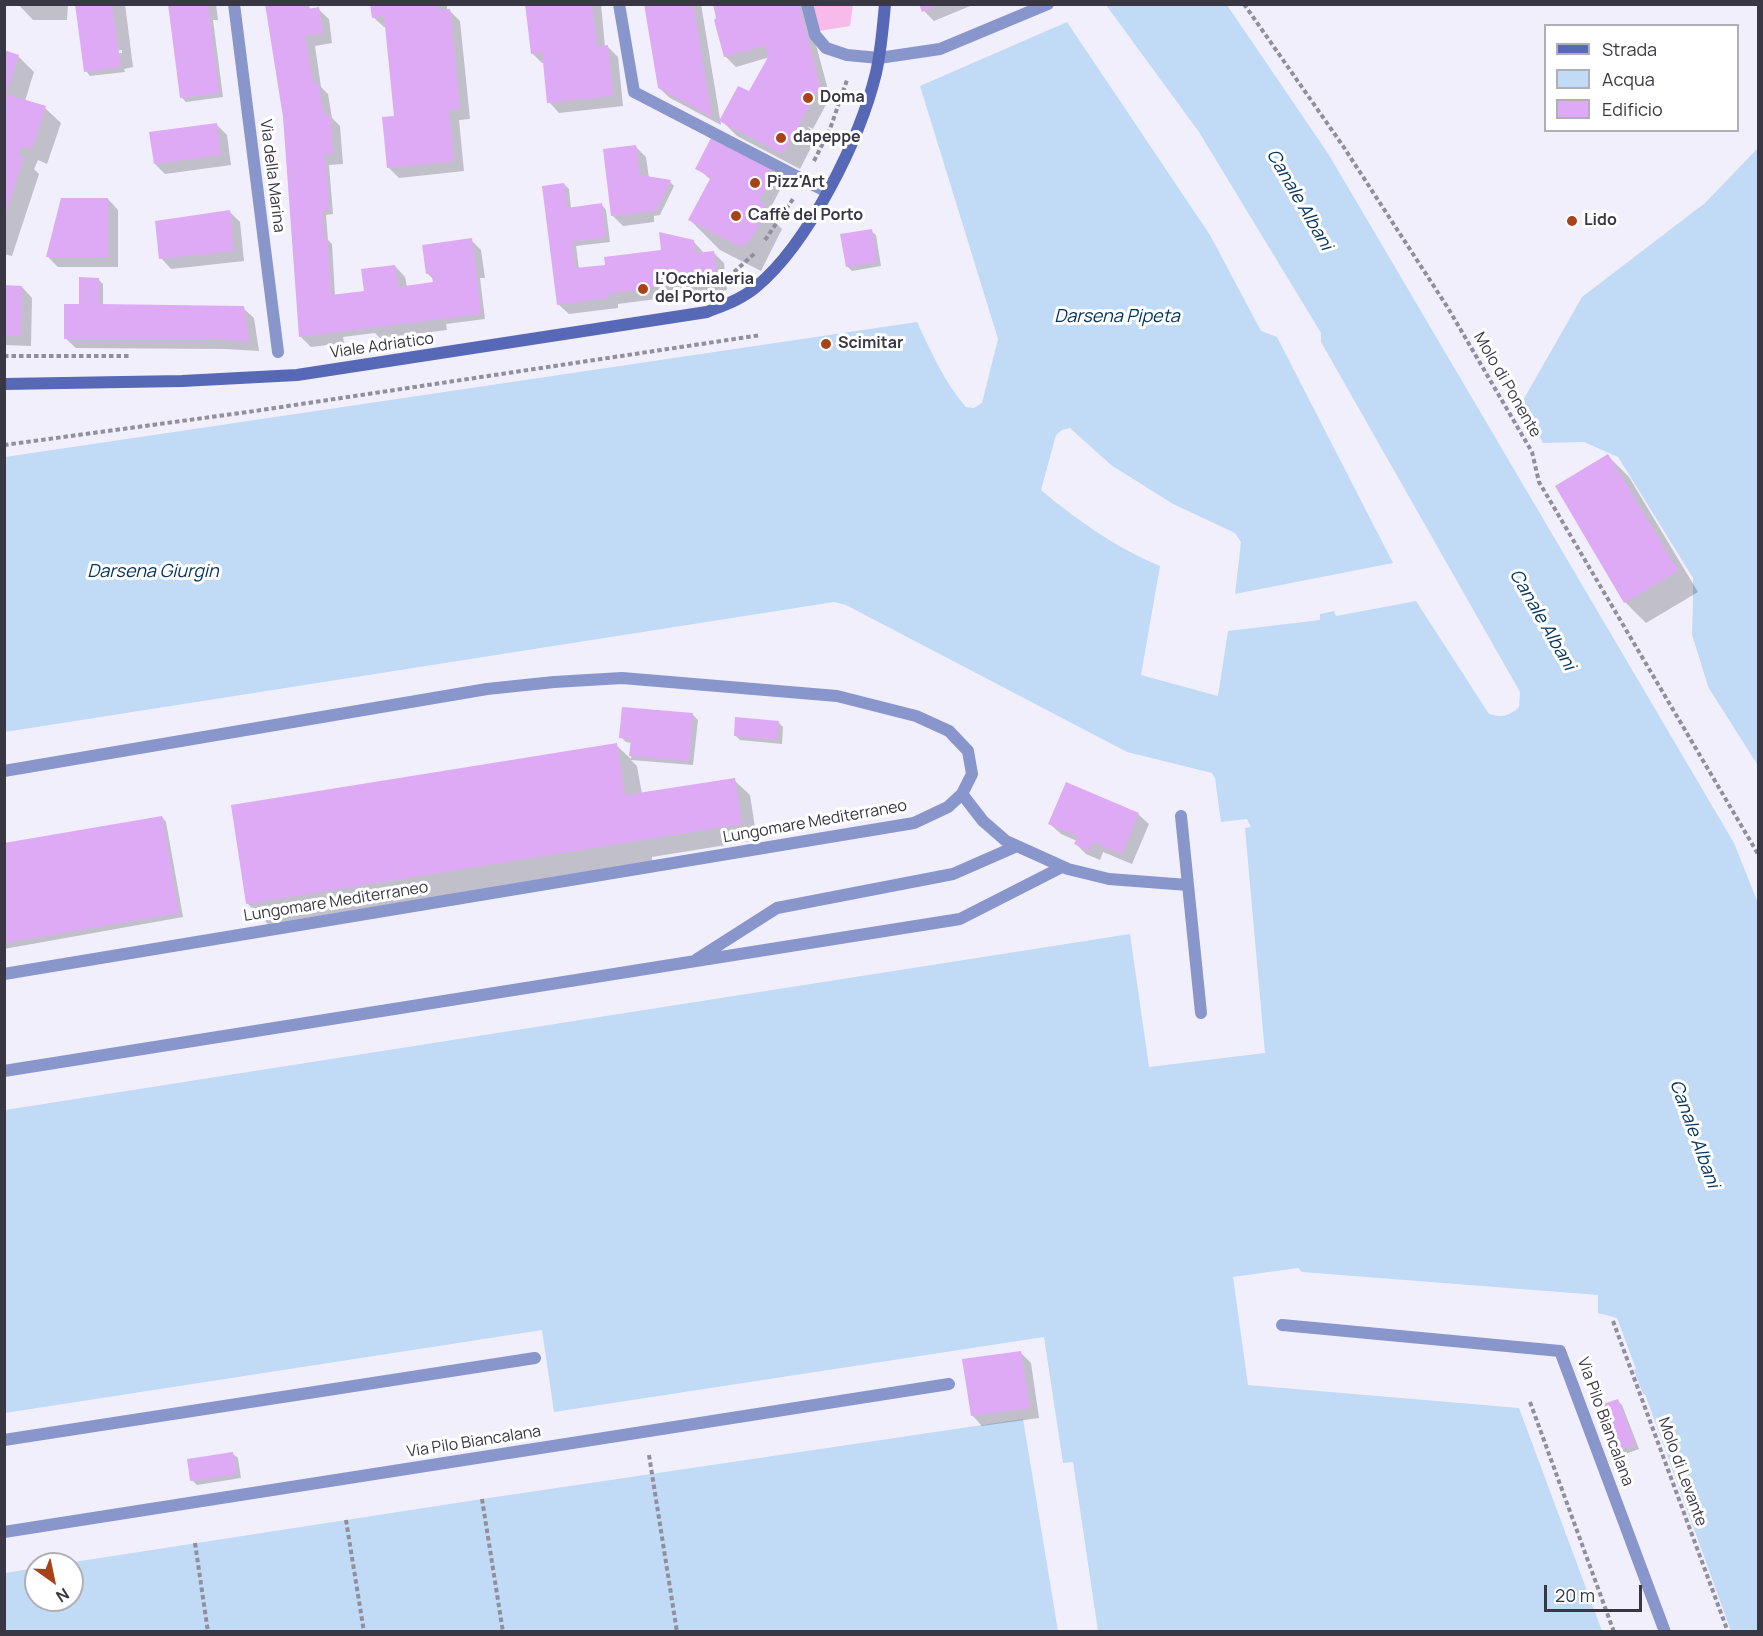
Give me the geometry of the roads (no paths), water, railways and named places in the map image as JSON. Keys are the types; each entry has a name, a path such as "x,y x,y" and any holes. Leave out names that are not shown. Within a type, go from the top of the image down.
{"street":[{"name":"Via della Marina","path":"234,4 278,352"},
{"path":"619,4 634,92 827,192"},
{"path":"807,4 815,35 826,48 853,56 879,58 940,49 1048,4"},
{"name":"Viale Adriatico","path":"4,384 182,381 297,375 707,312 732,302 756,287 793,246 827,192 857,133 879,58 885,4"},
{"path":"4,771 487,689 554,682 622,678 837,696 916,716 949,731 968,751 972,774 962,794 983,821 1006,841 1062,867 1109,879 1188,885"},
{"name":"Lungomare Mediterraneo","path":"4,974 914,823 948,807 962,794"},
{"path":"1180,816 1202,1013"},
{"path":"694,961 777,908 953,874 1017,846"},
{"path":"4,1071 960,919 1062,867"},
{"name":"Via Pilo Biancalana","path":"1282,1325 1560,1351 1665,1632"},
{"path":"4,1440 535,1358"},
{"name":"Via Pilo Biancalana","path":"4,1532 949,1384"}],"water":[{"path":"1106,5 1227,5 1329,155 1734,843 1758,903 1758,1631 1731,1631 1645,1394 1643,1394 1634,1370 1636,1369 1617,1318 1598,1313 1598,1295 1302,1272 1298,1268 1233,1277 1248,1385 1519,1408 1602,1631 1098,1631 1073,1462 1063,1463 1044,1337 554,1412 542,1330 5,1413 5,1110 1130,934 1149,1067 1265,1053 1245,828 1251,827 1247,819 1221,822 1215,778 1212,773 1127,752 846,605 834,602 5,732 5,457 917,322 939,367 958,398 966,407 974,408 982,403 998,339 920,86 1067,22 1210,235 1261,331 1277,337 1393,563 1235,594 1241,542 1235,533 1173,504 1111,465 1070,428 1062,430 1056,435 1041,490 1098,533 1160,566 1141,675 1218,696 1228,631 1320,620 1320,614 1334,611 1336,616 1416,601 1489,714 1502,716 1512,712 1519,707 1520,692 1321,342 1321,333 1199,132"},
{"path":"1758,148 1758,766 1708,687 1692,635 1693,578 1618,457 1584,442 1543,443 1522,402 1582,297 1705,203"},
{"path":"1023,1419 1058,1631 5,1631 5,1573 24,1570 24,1612 84,1612 84,1560"}],"place":[{"name":"Doma","path":"808,98"},
{"name":"dapeppe","path":"781,138"},
{"name":"Pizz'Art","path":"755,183"},
{"name":"Caffè del Porto","path":"736,216"},
{"name":"Lido","path":"1572,221"},
{"name":"L'Occhialeria del Porto","path":"643,289"},
{"name":"Scimitar","path":"826,344"}],"water label":[{"name":"Canale Albani","path":"1299,200"},
{"name":"Darsena Pipeta","path":"1117,317"},
{"name":"Darsena Giurgin","path":"153,572"},
{"name":"Canale Albani","path":"1542,620"},
{"name":"Canale Albani","path":"1694,1134"}]}
